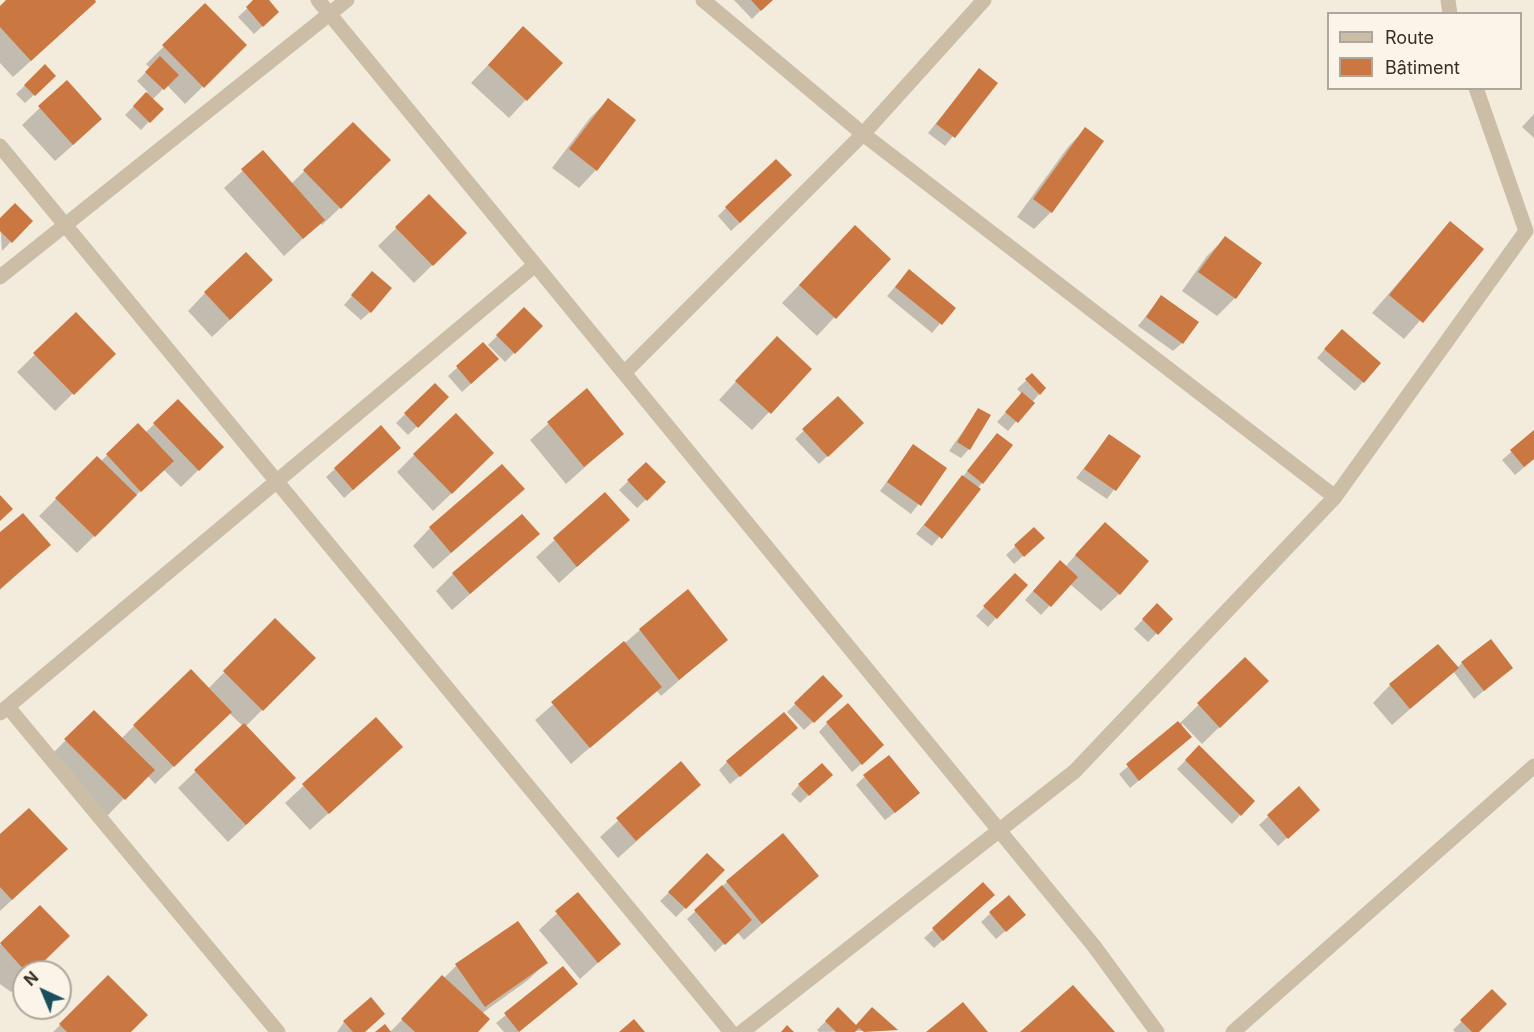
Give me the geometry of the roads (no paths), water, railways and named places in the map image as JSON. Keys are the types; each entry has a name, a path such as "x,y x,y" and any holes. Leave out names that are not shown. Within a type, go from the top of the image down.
{"street":[{"path":"0,277 323,6 347,0"},
{"path":"704,0 863,134 1335,497"},
{"path":"624,373 863,134 984,0"},
{"path":"323,6 1094,946 1157,1032"},
{"path":"741,1032 1075,771 1335,497 1526,231 1477,90"},
{"path":"0,146 731,1032"},
{"path":"278,1032 4,710 535,264"},
{"path":"1233,1032 1534,766"}]}
